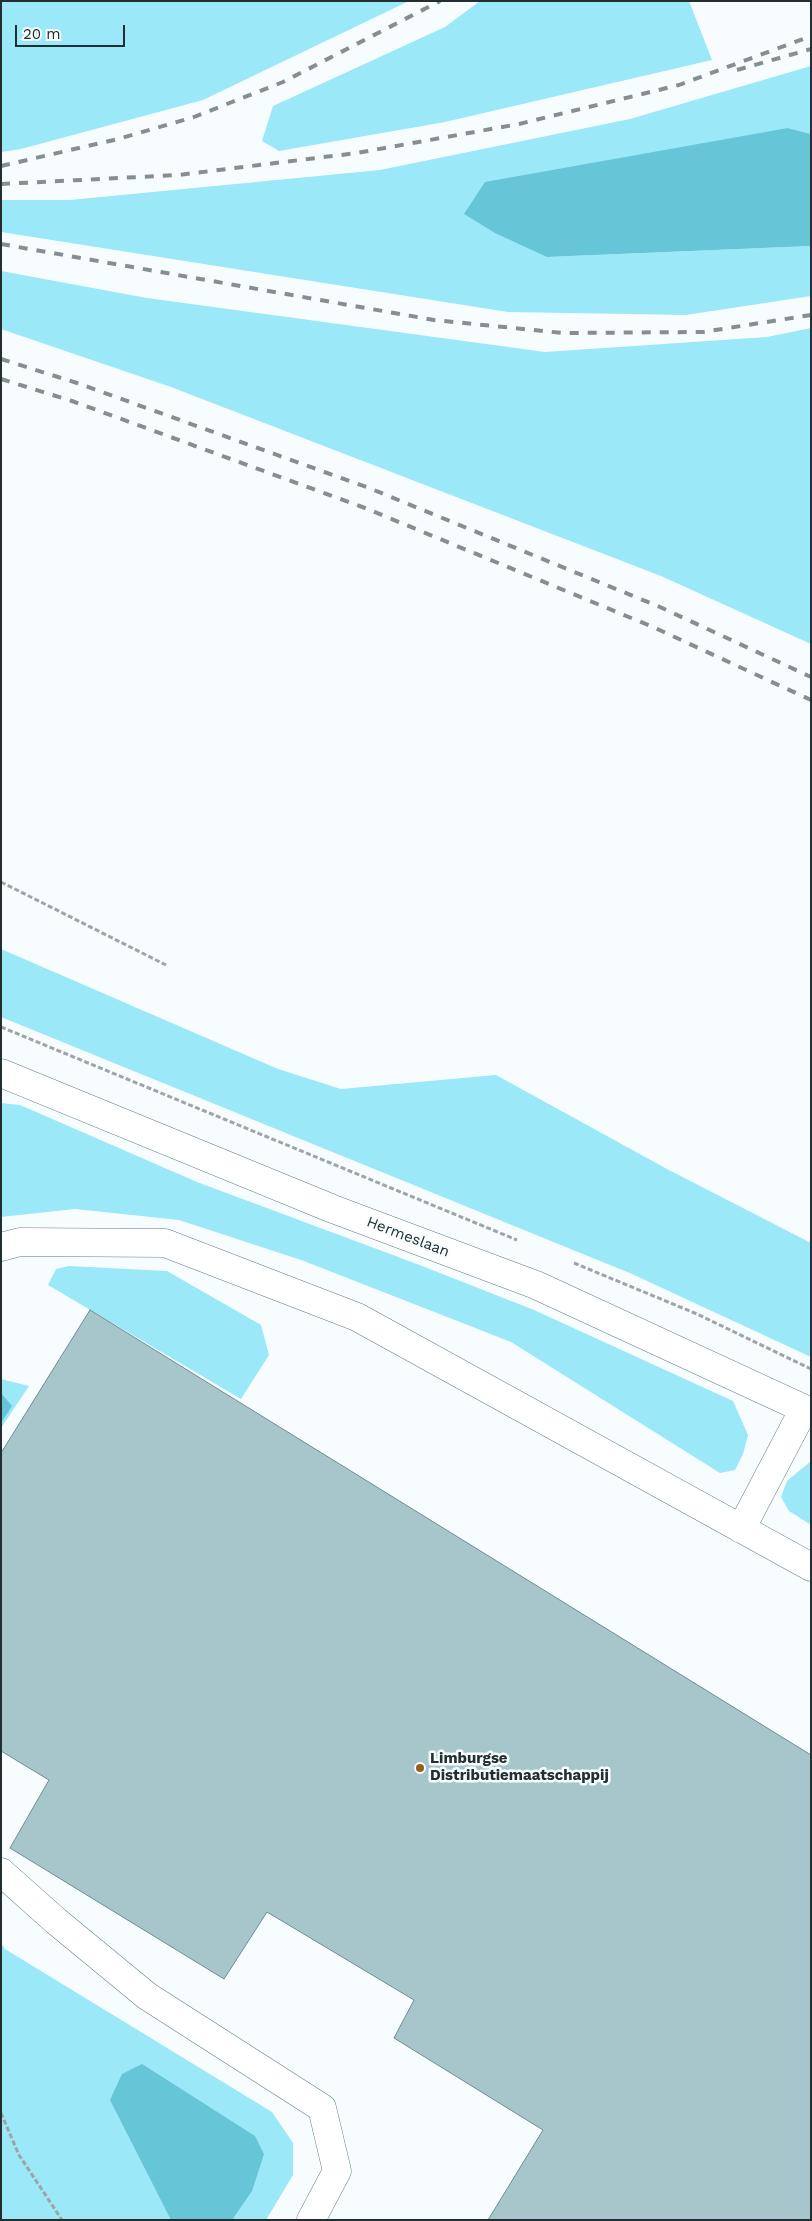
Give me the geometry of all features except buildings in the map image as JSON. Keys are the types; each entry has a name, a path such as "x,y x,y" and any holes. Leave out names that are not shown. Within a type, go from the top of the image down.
{"street":[{"name":"Hermeslaan","path":"1,1073 333,1209 536,1285 808,1411"},
{"path":"1,1247 20,1242 165,1243 357,1317 811,1567"},
{"path":"741,1529 808,1411"},
{"path":"1,1872 56,1921 148,1996 322,2108 337,2171 311,2220"}],"path":[{"path":"1,882 166,965"},
{"path":"1,1027 523,1242"},
{"path":"569,1261 697,1314 811,1369"},
{"path":"1,2113 18,2155 62,2220"}],"shaded area":[{"path":"1,1 409,1 203,100 21,149 1,152"},
{"path":"480,1 689,1 712,60 445,122 279,151 262,141 273,106 445,27"},
{"path":"811,66 811,134 788,128 547,257 811,246 811,296 686,315 508,312 1,232 1,200 70,200 380,170 630,119"},
{"path":"788,128 811,134 811,246 547,257 495,233 464,214 485,182"},
{"path":"1,271 147,298 545,352 767,337 811,328 811,644 661,576 171,387 1,329"},
{"path":"1,949 278,1069 341,1089 496,1075 667,1169 811,1243 811,1357 632,1274 1,1017"},
{"path":"1,1103 20,1105 197,1182 534,1310 733,1401 748,1435 743,1454 735,1470 720,1473 511,1342 304,1261 179,1220 75,1209 1,1217"},
{"path":"69,1266 167,1271 261,1325 269,1355 241,1399 48,1285 56,1269"},
{"path":"1,1379 29,1386 1,1428"},
{"path":"1,1393 12,1406 1,1423"},
{"path":"811,1461 811,1525 789,1511 781,1497 787,1481"},
{"path":"1,1943 5,1949 272,2112 293,2143 293,2175 266,2220 1,2220"},
{"path":"142,2064 255,2136 264,2154 252,2191 232,2220 171,2220 110,2100 122,2074"}],"railway":[{"path":"1,166 118,139 194,117 283,82 440,1"},
{"path":"1,184 178,175 357,153 519,124 679,85 811,36"},
{"path":"737,70 811,49"},
{"path":"1,244 434,320 563,333 703,332 811,315"},
{"path":"1,359 77,383 369,488 660,607 811,677"},
{"path":"1,379 72,401 365,508 653,627 811,700"}],"place":[{"name":"Limburgse Distributiemaatschappij","path":"420,1768"}]}
